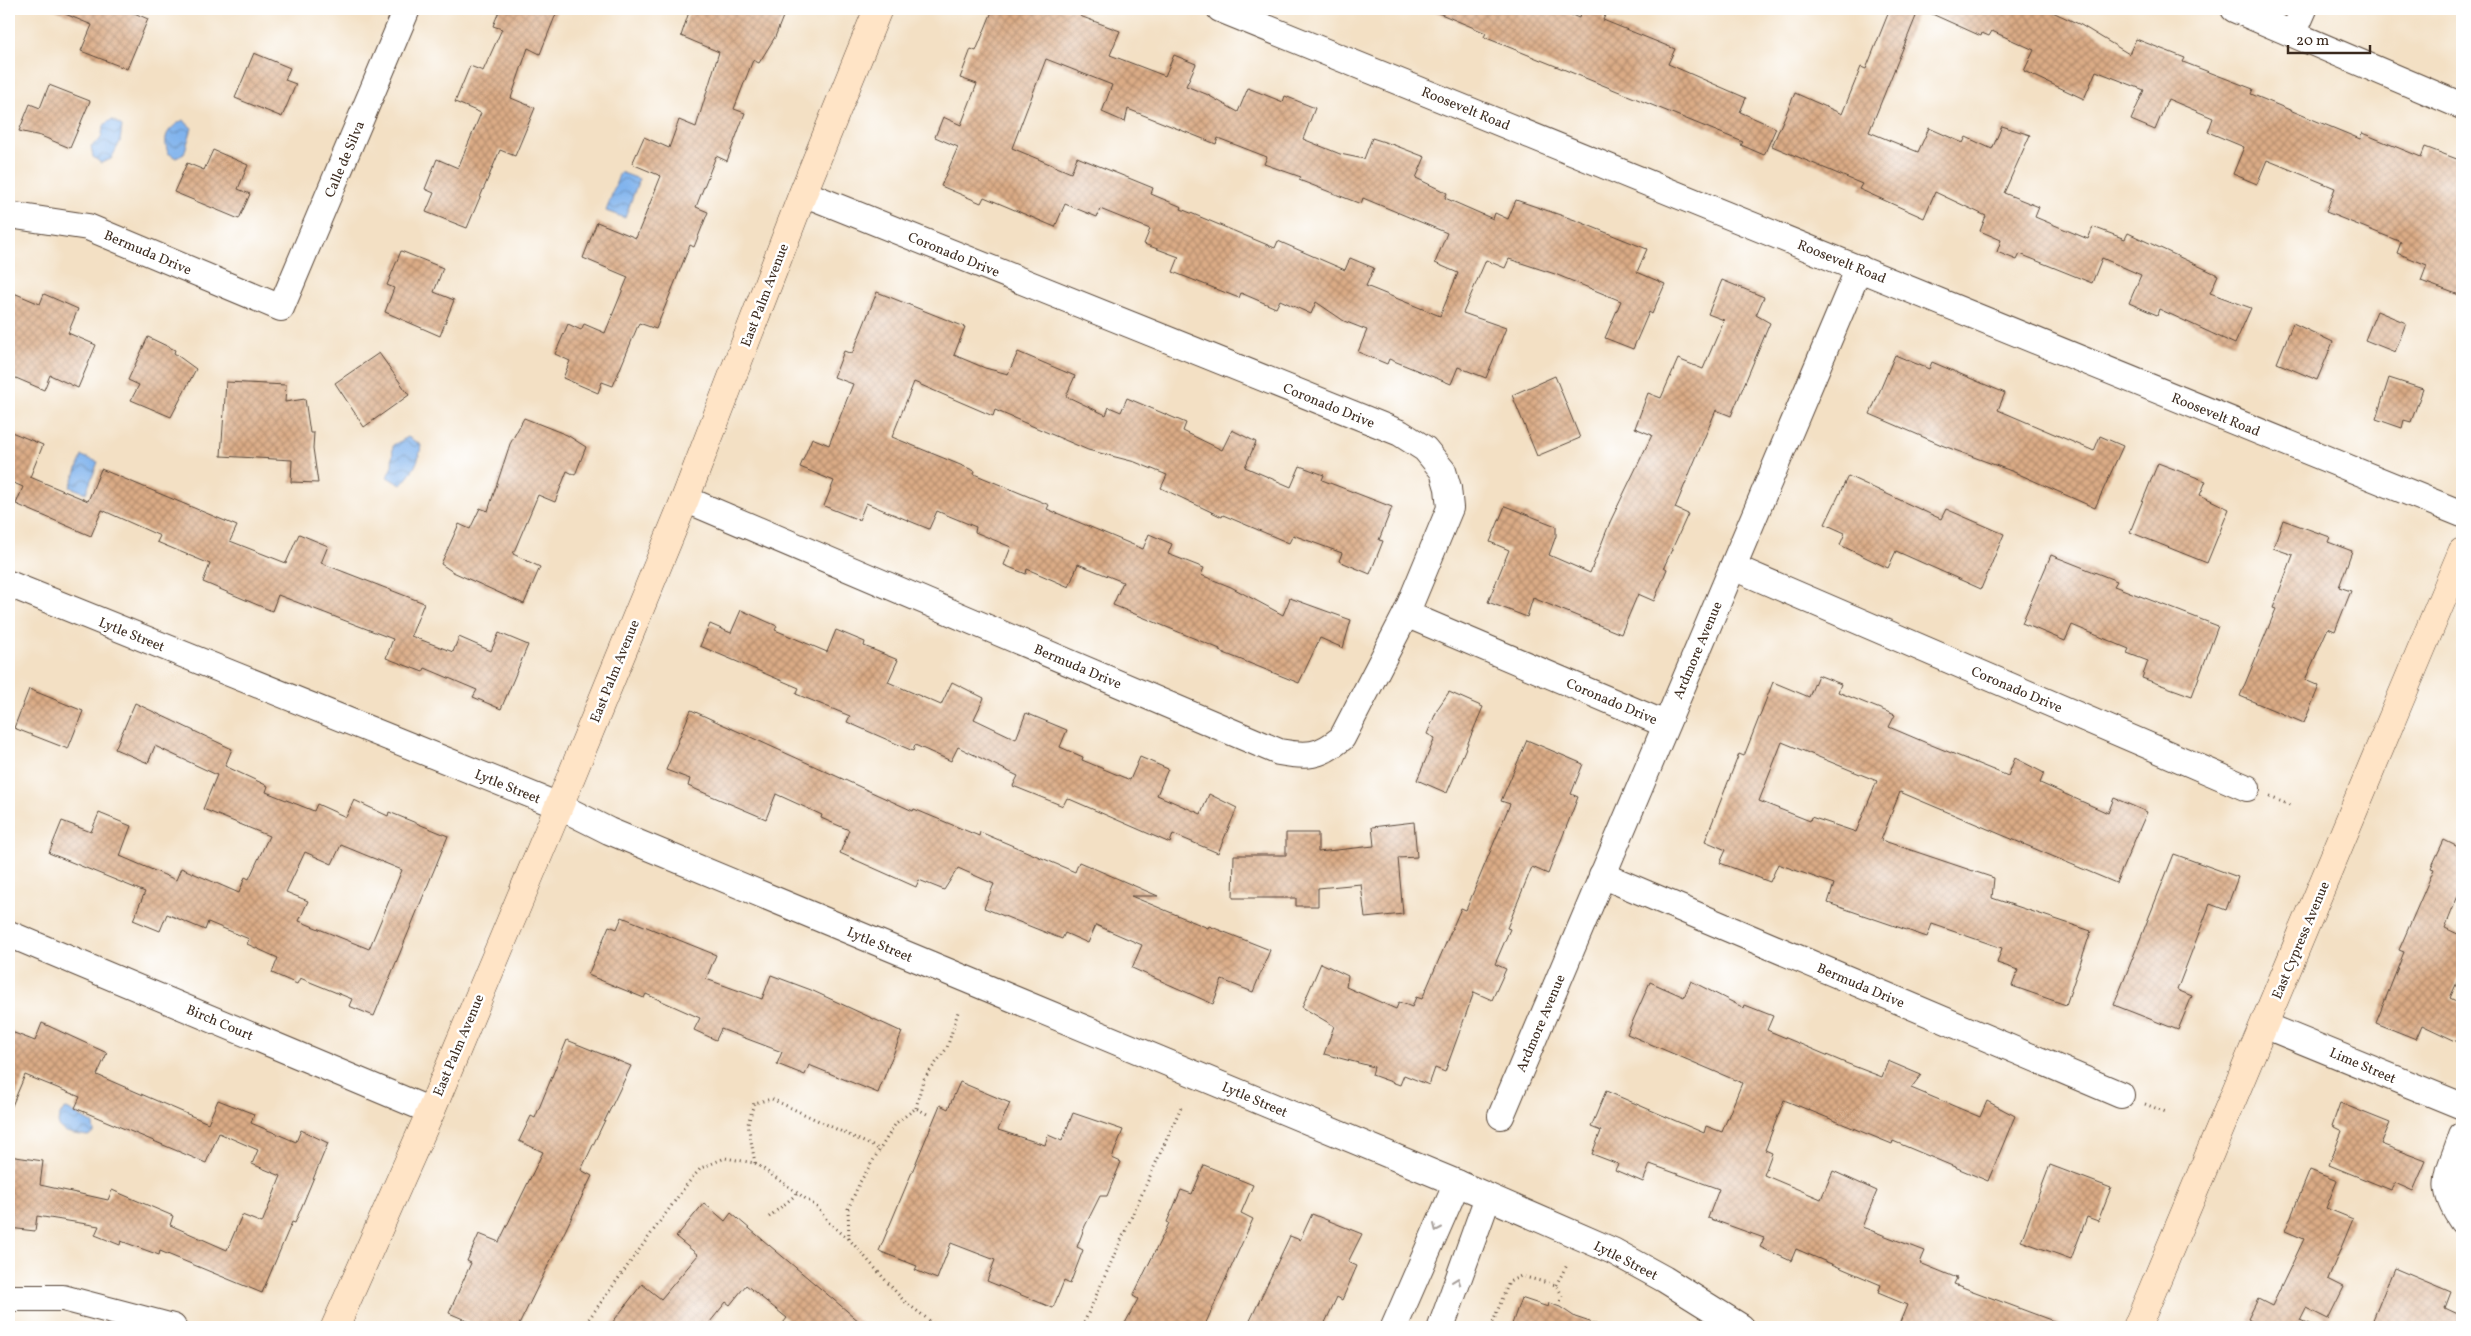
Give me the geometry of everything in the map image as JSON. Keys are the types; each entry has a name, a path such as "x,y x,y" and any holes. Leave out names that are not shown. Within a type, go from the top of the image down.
{"street":[{"name":"Calle de Silva","path":"281,308 407,9"},
{"name":"East Palm Avenue","path":"335,1327 431,1111 559,806 685,499 803,193 878,9"},
{"name":"Roosevelt Road","path":"1220,9 2462,514"},
{"path":"2234,9 2462,106"},
{"path":"2293,34 2304,9"},
{"name":"Coronado Drive","path":"803,193 1400,434 1425,449 1443,471 1448,488 1450,508 1406,614 1665,724"},
{"name":"Bermuda Drive","path":"9,215 88,226 281,308"},
{"name":"Ardmore Avenue","path":"1501,1116 1859,268"},
{"name":"Bermuda Drive","path":"685,499 1279,752 1305,757 1328,750 1342,738 1406,614"},
{"name":"East Cypress Avenue","path":"2138,1327 2462,552"},
{"name":"Coronado Drive","path":"1733,567 2246,788"},
{"name":"Lytle Street","path":"9,584 559,806 608,831 1457,1183 1613,1251 1664,1279 1741,1327"},
{"name":"Bermuda Drive","path":"1602,876 2121,1095"},
{"name":"Birch Court","path":"9,934 431,1111"},
{"name":"Lime Street","path":"2264,1025 2462,1106"},
{"path":"2462,1136 2446,1184 2448,1198 2462,1221"},
{"path":"1394,1327 1457,1183"},
{"path":"1441,1327 1488,1197"},
{"path":"9,1298 63,1298 173,1327"}],"path":[{"path":"849,1239 848,1209 860,1182 896,1123 916,1108 923,1080 947,1048 958,1012"},
{"path":"755,1163 748,1124 754,1104 772,1099 881,1150"},
{"path":"1082,1327 1182,1105"},
{"path":"916,1108 926,1114"},
{"path":"583,1327 688,1183 701,1168 725,1158 755,1163 816,1206 830,1224 849,1239 904,1301 938,1327"},
{"path":"769,1217 798,1193"},
{"path":"1556,1284 1567,1265"},
{"path":"1491,1327 1509,1282 1521,1276 1556,1284 1562,1295 1560,1302"}],"water":[{"path":"113,120 122,126 120,142 111,159 101,163 93,157 91,146 100,140 106,123"},
{"path":"183,120 192,128 184,154 176,158 168,153 166,137 173,126"},
{"path":"620,172 639,179 625,218 606,211"},
{"path":"408,437 421,445 415,466 401,485 387,477 392,466 393,445"},
{"path":"82,456 98,462 86,493 70,487"},
{"path":"67,1109 93,1124 94,1132 88,1136 69,1133 60,1127 58,1123 59,1117 63,1110"}],"building":[{"path":"53,9 125,9 148,19 127,69 81,51 92,25"},
{"path":"500,9 558,9 540,54 528,48 511,98 535,108 515,156 500,150 467,228 426,212 434,193 425,189 437,159 458,168 481,113 455,102 470,66 483,71 502,29 493,26"},
{"path":"690,9 786,9 775,37 759,63 753,60 734,109 745,113 727,161 716,156 696,207 708,212 694,247 690,245 656,329 639,323 613,386 602,382 598,393 563,378 570,361 555,354 568,324 581,330 584,324 605,333 628,277 583,258 597,222 636,238 661,176 632,164 644,137 669,148 679,120 696,127 719,52 681,36"},
{"path":"993,9 1083,9 1080,16 1120,31 1110,55 1165,76 1174,55 1196,64 1186,86 1206,94 1238,112 1248,88 1283,102 1285,96 1315,108 1303,139 1340,154 1364,159 1372,138 1425,157 1416,178 1447,193 1445,198 1493,219 1495,213 1508,219 1516,200 1575,220 1647,249 1637,272 1665,284 1652,314 1649,312 1633,349 1605,338 1621,301 1555,274 1509,259 1505,268 1486,260 1463,313 1506,328 1486,378 1458,367 1451,384 1389,359 1387,364 1358,352 1367,330 1344,321 1316,302 1311,314 1280,300 1276,308 1241,293 1239,298 1173,272 1179,257 1144,244 1150,229 1100,209 1097,217 1065,204 1055,227 984,197 981,203 941,186 958,147 935,137 943,117 961,125 977,84 960,78 971,49 976,51","holes":["1046,59 1112,85 1102,112 1125,122 1128,109 1216,144 1218,138 1267,157 1264,164 1301,177 1299,180 1361,204 1363,198 1447,233 1435,263 1458,273 1440,316 1366,286 1374,268 1350,258 1345,270 1278,241 1275,248 1181,209 1182,207 1151,194 1153,188 1077,157 1071,173 1012,148"]},
{"path":"1429,9 1556,9 1579,18 1582,9 1608,9 1603,20 1675,49 1668,64 1746,98 1740,112 1776,128 1764,155 1741,145 1743,142 1484,37 1486,33"},
{"path":"1890,9 1919,9 1869,132 1918,152 1929,128 1963,143 1966,137 1992,149 2002,126 2030,135 2004,193 2039,207 2035,217 2088,239 2093,227 2125,239 2128,233 2218,275 2210,293 2251,308 2235,344 2159,309 2157,315 2129,303 2141,275 2102,258 2092,283 2020,254 2017,260 1997,252 2001,240 1980,231 1986,216 1935,192 1924,218 1859,189 1862,184 1772,146 1795,93 1842,114 1861,67 1866,69"},
{"path":"1921,9 2046,9 2081,25 2129,54 2136,39 2185,58 2183,62 2253,89 2251,94 2360,139 2362,133 2421,157 2425,147 2462,161 2462,296 2421,281 2427,265 2397,253 2401,242 2326,212 2335,188 2267,160 2257,184 2233,174 2244,147 2208,132 2213,118 2168,99 2155,130 2131,120 2144,90 2096,71 2084,99 2024,71 2034,50 1992,31 1989,36 1982,33 1981,36"},
{"path":"254,53 290,68 285,80 296,84 282,117 235,98"},
{"path":"49,85 90,101 70,148 41,136 19,131 30,104 40,108"},
{"path":"213,150 248,165 238,189 250,194 239,219 174,192 187,163 204,170"},
{"path":"401,251 443,268 434,292 454,300 440,336 385,312 394,288 387,285"},
{"path":"1722,280 1764,297 1756,315 1770,323 1731,416 1716,410 1675,508 1688,514 1664,567 1667,569 1654,601 1638,594 1621,634 1533,598 1527,617 1488,602 1509,550 1490,542 1505,506 1556,526 1556,536 1549,555 1590,573 1610,522 1652,435 1635,428 1648,393 1661,398 1678,359 1703,369 1724,320 1708,314"},
{"path":"9,291 40,304 44,294 78,309 68,333 96,345 78,388 50,375 44,390 9,375"},
{"path":"877,292 965,327 954,355 985,368 1008,374 1018,352 1075,376 1066,396 1106,415 1109,407 1121,412 1127,398 1186,423 1183,431 1222,450 1232,430 1256,442 1245,467 1291,487 1300,466 1324,475 1322,480 1392,507 1379,540 1383,541 1370,574 1339,561 1342,553 1293,535 1289,543 1223,515 1222,517 1161,488 1167,475 1135,462 1088,450 995,410 993,416 914,382 892,437 975,471 974,474 1049,505 1047,509 1143,549 1149,534 1172,544 1168,554 1204,568 1201,575 1231,587 1283,615 1290,598 1351,620 1343,648 1320,638 1299,683 1113,605 1123,582 1078,564 1069,587 1027,569 1026,574 1004,565 1011,547 975,532 976,527 937,511 929,529 866,503 859,520 824,506 834,481 800,467 812,438 829,445 853,384 834,377 844,351 852,354"},
{"path":"2377,311 2406,323 2395,352 2365,340"},
{"path":"2293,323 2333,342 2317,380 2277,363"},
{"path":"148,337 175,350 174,353 196,369 171,417 131,400 139,385 128,380"},
{"path":"379,353 409,395 364,427 335,383"},
{"path":"1895,355 1929,369 1932,362 2005,393 1998,410 2094,451 2100,436 2123,446 2095,508 2014,472 1944,446 1870,414"},
{"path":"1555,376 1580,438 1537,456 1512,395"},
{"path":"2389,378 2423,389 2411,422 2404,420 2402,428 2376,419"},
{"path":"226,382 286,385 285,402 305,399 310,433 314,433 313,448 318,483 291,482 292,460 221,456"},
{"path":"524,418 567,435 586,447 575,475 567,471 555,502 538,495 513,554 540,567 524,604 453,572 441,564 459,524 470,529 480,508 488,511 510,444"},
{"path":"9,431 43,445 30,477 88,501 101,469 237,526 230,541 286,563 299,534 328,546 321,563 424,603 411,636 453,652 459,637 491,651 499,633 528,645 501,709 473,697 477,690 425,668 423,672 386,658 393,639 278,595 272,611 203,582 210,564 157,542 160,536 102,510 91,536 16,504 23,487 9,481"},
{"path":"2158,463 2206,481 2200,495 2229,509 2207,563 2130,532"},
{"path":"1848,476 1941,519 1946,509 2004,534 1981,589 1896,551 1888,568 1840,545 1845,533 1825,524"},
{"path":"2283,520 2330,537 2328,542 2352,551 2339,587 2351,591 2335,631 2328,628 2305,680 2319,686 2304,723 2240,696 2276,609 2273,608 2293,555 2273,548"},
{"path":"2051,555 2117,581 2114,586 2218,626 2192,696 2142,678 2148,661 2127,653 2129,649 2072,625 2065,641 2022,623"},
{"path":"741,610 777,626 775,630 827,652 836,630 865,642 864,646 898,660 888,682 941,705 952,682 984,698 974,719 1016,739 1026,713 1067,730 1060,747 1083,757 1082,760 1130,780 1140,757 1168,769 1157,795 1201,814 1209,794 1237,808 1218,853 1173,834 1170,843 1067,798 1063,806 1013,786 1018,776 958,747 951,761 915,745 913,751 847,722 850,716 796,694 799,688 700,646 710,624 731,633"},
{"path":"1818,675 1841,684 1838,692 1895,715 1889,727 1929,744 2008,776 2015,758 2044,773 2040,783 2108,813 2114,798 2147,812 2116,883 1900,792 1881,840 1994,878 1992,898 2091,931 2066,1005 2012,986 2018,970 1997,963 2002,948 1932,924 1927,937 1828,903 1834,884 1778,864 1770,882 1720,863 1726,850 1705,841 1739,754 1744,756 1773,682 1809,697","holes":["1782,742 1877,781 1856,832 1811,817 1810,821 1759,801"]},
{"path":"29,689 83,711 68,749 14,728"},
{"path":"1449,692 1483,707 1447,793 1417,780 1435,738 1427,734 1438,708"},
{"path":"135,703 232,749 225,766 268,786 266,792 314,811 317,804 346,817 354,800 388,816 389,812 448,836 374,1016 349,1006 352,999 300,978 297,984 272,973 278,958 247,944 249,939 208,922 205,930 167,914 160,931 133,920 145,892 49,853 62,821 91,832 99,813 131,826 120,856 176,880 181,868 239,893 245,877 249,879 269,836 203,809 217,775 155,746 148,763 115,749","holes":["341,845 402,870 369,949 299,921 308,901 286,892 305,852 332,864"]},
{"path":"691,710 913,811 914,809 979,836 980,832 1075,872 1079,862 1158,896 1131,896 1208,928 1209,926 1270,950 1253,992 1222,980 1213,1004 1132,968 1142,945 1096,925 1088,943 1065,933 1062,939 984,908 994,884 958,868 944,890 919,880 916,887 840,853 849,830 821,818 822,815 776,794 766,819 688,786 690,779 666,770"},
{"path":"1527,740 1583,764 1571,794 1578,797 1548,874 1532,867 1507,928 1510,929 1495,964 1506,969 1492,1000 1474,992 1445,1072 1435,1068 1429,1085 1404,1075 1400,1085 1372,1075 1374,1067 1324,1054 1334,1026 1302,1007 1321,963 1348,976 1346,987 1396,1009 1399,1002 1412,1007 1416,997 1422,999 1461,908 1466,910 1510,804 1501,801"},
{"path":"1414,822 1417,857 1398,858 1403,914 1365,918 1361,884 1318,888 1318,906 1296,906 1296,898 1233,898 1234,855 1286,855 1286,833 1318,833 1318,852 1374,846 1372,827"},
{"path":"2444,840 2462,849 2462,886 2445,928 2462,936 2462,971 2450,998 2462,1004 2462,1044 2422,1025 2416,1039 2376,1023 2404,952 2399,950 2434,869 2431,868"},
{"path":"2174,854 2238,877 2226,910 2210,904 2177,990 2192,996 2178,1030 2114,1005"},
{"path":"622,917 716,955 706,979 762,999 771,975 811,990 902,1032 878,1093 809,1065 805,1075 777,1064 782,1052 721,1029 716,1040 694,1030 700,1018 646,994 644,998 588,975 609,926 617,929"},
{"path":"1691,981 1744,1008 1745,1005 1773,1016 1767,1030 1843,1062 1882,1077 1888,1061 1921,1075 1911,1088 1980,1117 1987,1101 2015,1116 1988,1181 1893,1141 1892,1144 1784,1100 1765,1150 1772,1153 1764,1175 1821,1199 1833,1171 1877,1191 1862,1227 1925,1251 1920,1263 1957,1278 1954,1284 2064,1325 2063,1327 1898,1327 1907,1305 1878,1293 1881,1285 1796,1249 1791,1261 1760,1247 1764,1238 1708,1218 1719,1189 1650,1164 1643,1182 1615,1170 1618,1164 1592,1154 1601,1131 1591,1127 1606,1091 1704,1133 1706,1126 1722,1132 1742,1083 1627,1034 1650,982 1684,997"},
{"path":"42,1023 107,1053 97,1075 208,1123 218,1100 254,1114 251,1123 296,1142 301,1130 328,1143 295,1223 292,1222 262,1293 160,1251 159,1255 121,1241 120,1245 95,1235 99,1226 37,1216 35,1231 9,1228 9,1156 43,1161 40,1185 108,1200 112,1190 173,1216 170,1225 227,1250 242,1215 262,1223 281,1176 252,1164 258,1150 219,1133 206,1163 75,1108 80,1097 25,1075 9,1113 9,1031 35,1041"},
{"path":"567,1040 631,1066 581,1170 592,1176 518,1327 482,1327 449,1313 471,1263 467,1261 479,1234 499,1242 543,1152 519,1141 531,1116 535,1118"},
{"path":"960,1082 1010,1103 998,1130 1045,1145 1048,1135 1062,1141 1073,1113 1123,1130 1112,1158 1121,1162 1107,1196 1100,1196 1085,1226 1077,1247 1083,1250 1070,1284 1064,1281 1053,1308 987,1281 995,1260 951,1243 937,1279 915,1270 917,1266 879,1251 940,1105 948,1109"},
{"path":"2340,1103 2390,1123 2381,1144 2426,1161 2413,1191 2395,1183 2391,1190 2329,1165 2342,1131 2332,1126"},
{"path":"1204,1165 1253,1185 1241,1213 1253,1219 1204,1327 1123,1327 1138,1299 1133,1296 1169,1223 1167,1222 1181,1190 1192,1194"},
{"path":"2050,1165 2111,1188 2098,1221 2087,1217 2071,1259 2021,1241"},
{"path":"2310,1170 2337,1181 2326,1208 2353,1219 2328,1279 2344,1287 2328,1319 2306,1308 2300,1320 2316,1327 2261,1327 2248,1319 2258,1299 2272,1306 2304,1239 2285,1231"},
{"path":"704,1203 725,1221 731,1213 866,1327 780,1327 787,1318 746,1285 730,1305 726,1302 706,1327 609,1327 642,1284 661,1299 698,1255 676,1237"},
{"path":"1312,1214 1362,1234 1348,1262 1357,1266 1342,1300 1337,1297 1323,1327 1247,1327 1290,1236 1300,1240"},
{"path":"2394,1268 2451,1292 2445,1308 2462,1316 2462,1327 2370,1327"},
{"path":"1521,1298 1548,1307 1549,1303 1560,1307 1575,1317 1596,1324 1595,1327 1511,1327"}]}
